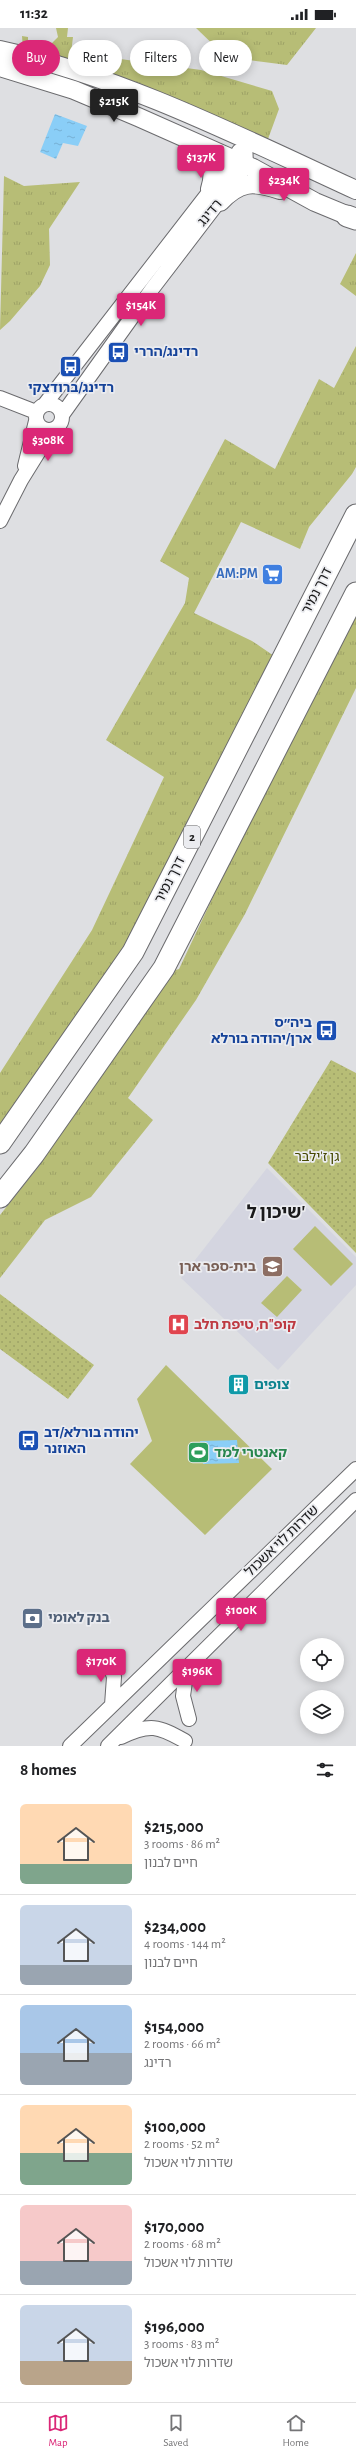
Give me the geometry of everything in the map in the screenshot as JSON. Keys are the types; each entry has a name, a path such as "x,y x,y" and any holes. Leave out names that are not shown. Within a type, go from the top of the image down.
{"highway":[{"name":"דרך נמיר","path":"0,1143 133,952 356,515"},
{"path":"0,1197 34,1154 164,968 356,593"}],"main road":[{"path":"0,50 94,78 145,96 356,190"},
{"path":"0,68 74,90 240,163 315,202 353,218"},
{"path":"192,141 204,152 212,165 215,195 237,187 260,184 315,202"}],"street":[{"name":"רדינג","path":"21,480 39,412 240,163 245,140"},
{"name":"רדינג","path":"62,415 195,220"},
{"path":"0,398 39,412 58,407 62,415 59,426 52,430 40,427 39,412"},
{"name":"רדינג","path":"0,521 21,480 52,430"},
{"name":"שדרות לוי אשכול","path":"70,1746 356,1469"},
{"name":"שדרות לוי אשכול","path":"111,1743 356,1500"},
{"path":"108,1659 114,1677 112,1705"},
{"path":"188,1667 183,1696 189,1719"},
{"path":"111,1743 149,1727 160,1728 185,1741"}],"shaded area":[{"name":"בית-ספר ארן","path":"267,1168 356,1257 356,1285 278,1370 181,1278"}],"green space":[{"path":"56,28 68,28 67,37 73,37 73,40 68,40 68,63 60,61 60,40 55,40 58,37"},
{"path":"196,28 316,28 287,65 252,60 252,40 208,40"},
{"path":"22,36 28,37 28,40 22,40"},
{"path":"122,59 130,60 130,76 191,76 191,69 199,70 199,76 221,76 272,91 279,109 268,139 110,76 122,76"},
{"path":"4,176 24,186 80,182 49,229 50,265 40,286 10,321 0,330"},
{"path":"356,253 356,296 340,284"},
{"path":"356,346 356,467 352,474 309,527 300,549 241,522 194,613 252,641 277,658 128,951 0,1132 0,1073 92,930 164,777 106,740 185,603 189,578 160,561 225,439 275,469 319,379 334,388"},
{"path":"356,605 356,688 245,914 196,1000 128,1098 153,1120 91,1197 45,1220 0,1278 0,1215 39,1166 169,972 179,969 270,776"},
{"name":"גן ז'ילבר","path":"331,1060 356,1073 356,1253 268,1163"},
{"path":"315,1226 353,1264 331,1286 293,1249"},
{"path":"287,1276 302,1290 277,1317 261,1303"},
{"path":"0,1294 94,1365 68,1399 0,1349"},
{"name":"קאנטרי למד","path":"166,1365 272,1469 205,1535 130,1464 152,1441 137,1399"}],"water":[{"path":"55,114 87,126 78,146 63,143 56,159 40,152"},
{"path":"237,1440 239,1463 203,1464 200,1441"}],"place":[{"name":"רדינג/הררי","path":"118,352"},
{"name":"רדינג/ברודצקי","path":"71,366"},
{"name":"AM:PM","path":"273,574"},
{"name":"ביה״ס ארן/יהודה בורלא","path":"327,1031"},
{"name":"בית-ספר ארן","path":"272,1267"},
{"name":"קופ\"ח, טיפת חלב","path":"178,1325"},
{"name":"צופים","path":"239,1385"},
{"name":"יהודה בורלא/דב האוזנר","path":"28,1441"},
{"name":"קאנטרי למד","path":"198,1453"},
{"name":"בנק לאומי","path":"32,1618"}],"district":[{"name":"שיכון ל'","path":"276,1213"}]}
